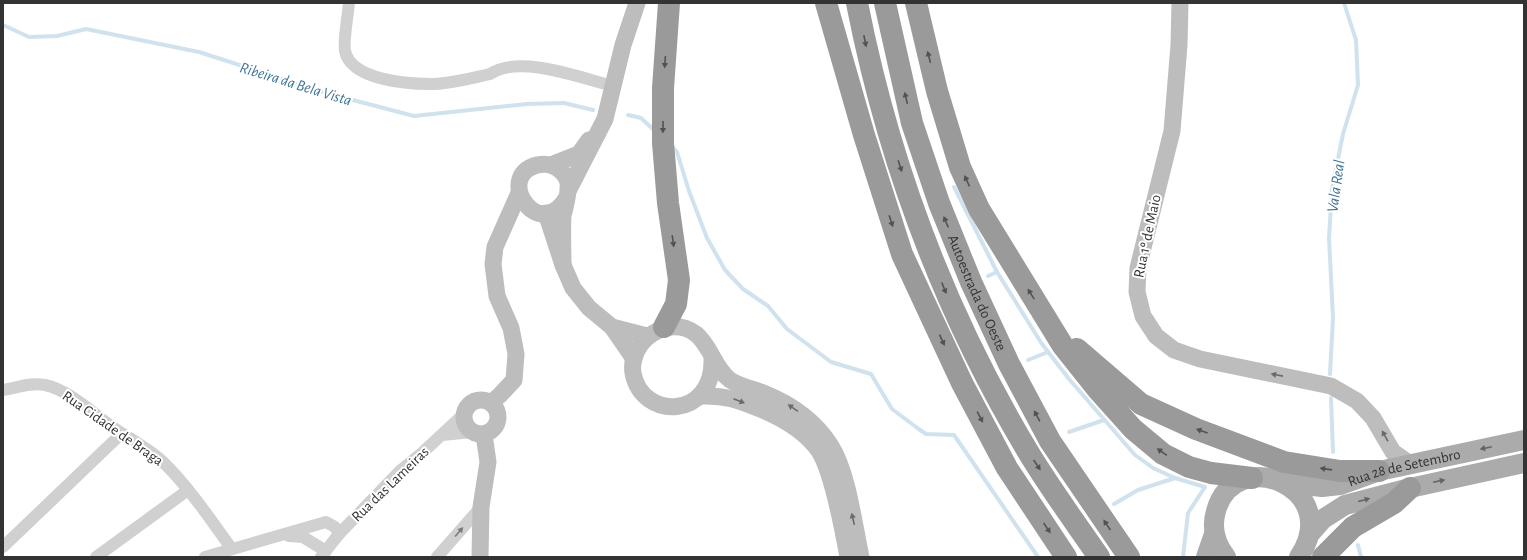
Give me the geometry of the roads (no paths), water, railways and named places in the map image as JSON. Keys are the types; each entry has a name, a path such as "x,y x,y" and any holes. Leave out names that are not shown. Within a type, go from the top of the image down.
{"highway":[{"path":"656,332 676,304 679,280 668,203 663,143 663,88 669,3"},
{"path":"826,3 864,135 900,247 912,276 962,383 1007,468 1066,557"},
{"path":"836,3 855,103"},
{"name":"Autoestrada do Oeste","path":"857,3 867,53 887,127 914,211 946,292 984,372 1027,450 1099,557"},
{"name":"Autoestrada do Oeste","path":"885,3 912,122 939,203 972,282 1009,364 1050,441 1129,557"},
{"path":"916,3 937,91 960,167 979,209 1063,346 1098,390 1133,429 1163,454 1189,467 1211,473 1252,478"},
{"path":"1052,327 1141,404 1189,426 1284,462 1340,471 1379,471"},
{"path":"1323,557 1353,527 1394,503 1410,488"}],"main road":[{"name":"Rua 28 de Setembro","path":"1252,478 1263,477 1285,483 1322,487 1340,485 1379,471 1524,440"},
{"name":"Rua 28 de Setembro","path":"1309,535 1323,519 1345,504 1524,463"},
{"path":"1206,557 1214,534 1214,520 1218,505 1226,493 1238,484 1252,478"},
{"path":"1285,483 1297,492 1306,505 1310,520 1309,535 1305,547 1298,557"},
{"path":"1214,534 1219,548 1226,557"}],"street":[{"path":"350,3 345,51 352,64 365,74 399,81 430,84 490,74 497,69 508,66 530,66 613,86"},
{"path":"503,230 540,212 558,209 568,193 605,119 623,45 637,3"},
{"name":"Rua 1º de Maio","path":"1180,3 1179,45 1172,131 1138,268 1136,292 1143,316 1156,336 1174,350 1212,362 1331,386 1357,401 1373,418 1393,452 1410,464"},
{"path":"551,165 579,154 605,119"},
{"path":"491,403 514,380 516,354 511,328 497,296 493,264 495,247 519,193 519,184 528,170 543,164 551,165 564,174 568,193 564,216 563,265"},
{"path":"519,193 527,207 540,212 573,288 589,308 612,327 634,359"},
{"path":"612,327 656,332 680,327 695,333 706,344 712,359 729,380 783,401 805,416 821,432 832,447 841,469 861,557"},
{"path":"656,332 638,346 634,359 633,374 642,393 651,400 663,406 676,407 690,403 701,396 709,385 713,372 712,359"},
{"name":"Rua Cidade de Braga","path":"3,390 30,383 45,385 59,390 86,407 121,434 161,460 188,490 232,549"},
{"path":"701,396 730,397 775,415 789,423 818,450 827,466 848,557"},
{"path":"478,434 494,429 497,424 498,412 491,403 480,400 470,405 464,414 466,425 478,434 488,462 481,507 480,557"},
{"name":"Rua das Lameiras","path":"280,536 303,537 323,554 339,534 400,470 442,435 464,414"},
{"path":"3,547 121,434"},
{"name":"Rua das Lameiras","path":"442,435 478,434"},
{"path":"96,557 188,490"},
{"path":"437,557 481,507"},
{"name":"Rua das Lameiras","path":"206,557 326,522 335,527 339,534"}],"waterway":[{"name":"Vala Real","path":"1330,374 1333,318 1329,238 1332,189 1343,134 1358,85 1356,40 1344,3"},
{"name":"Ribeira da Bela Vista","path":"3,25 29,37 57,36 86,29 199,52 326,93 414,116 527,104 564,103 593,110"},
{"name":"Ribeira da Bela Vista","path":"628,115 641,118 655,131"},
{"name":"Ribeira da Bela Vista","path":"672,147 677,152 689,191 707,238 725,270 743,289 768,306 787,329 831,362 871,374 892,409 916,427 926,434 954,435 1038,557"},
{"path":"954,187 997,272 1042,344 1069,379 1135,455 1153,468 1175,478 1205,487 1188,513 1183,557"},
{"path":"988,276 997,272"},
{"path":"1028,360 1048,352"},
{"name":"Vala Real","path":"1331,398 1333,452"},
{"path":"1069,432 1104,420"},
{"path":"1114,504 1138,490 1175,478"},
{"name":"Vala Real","path":"1358,545 1361,557"}]}
